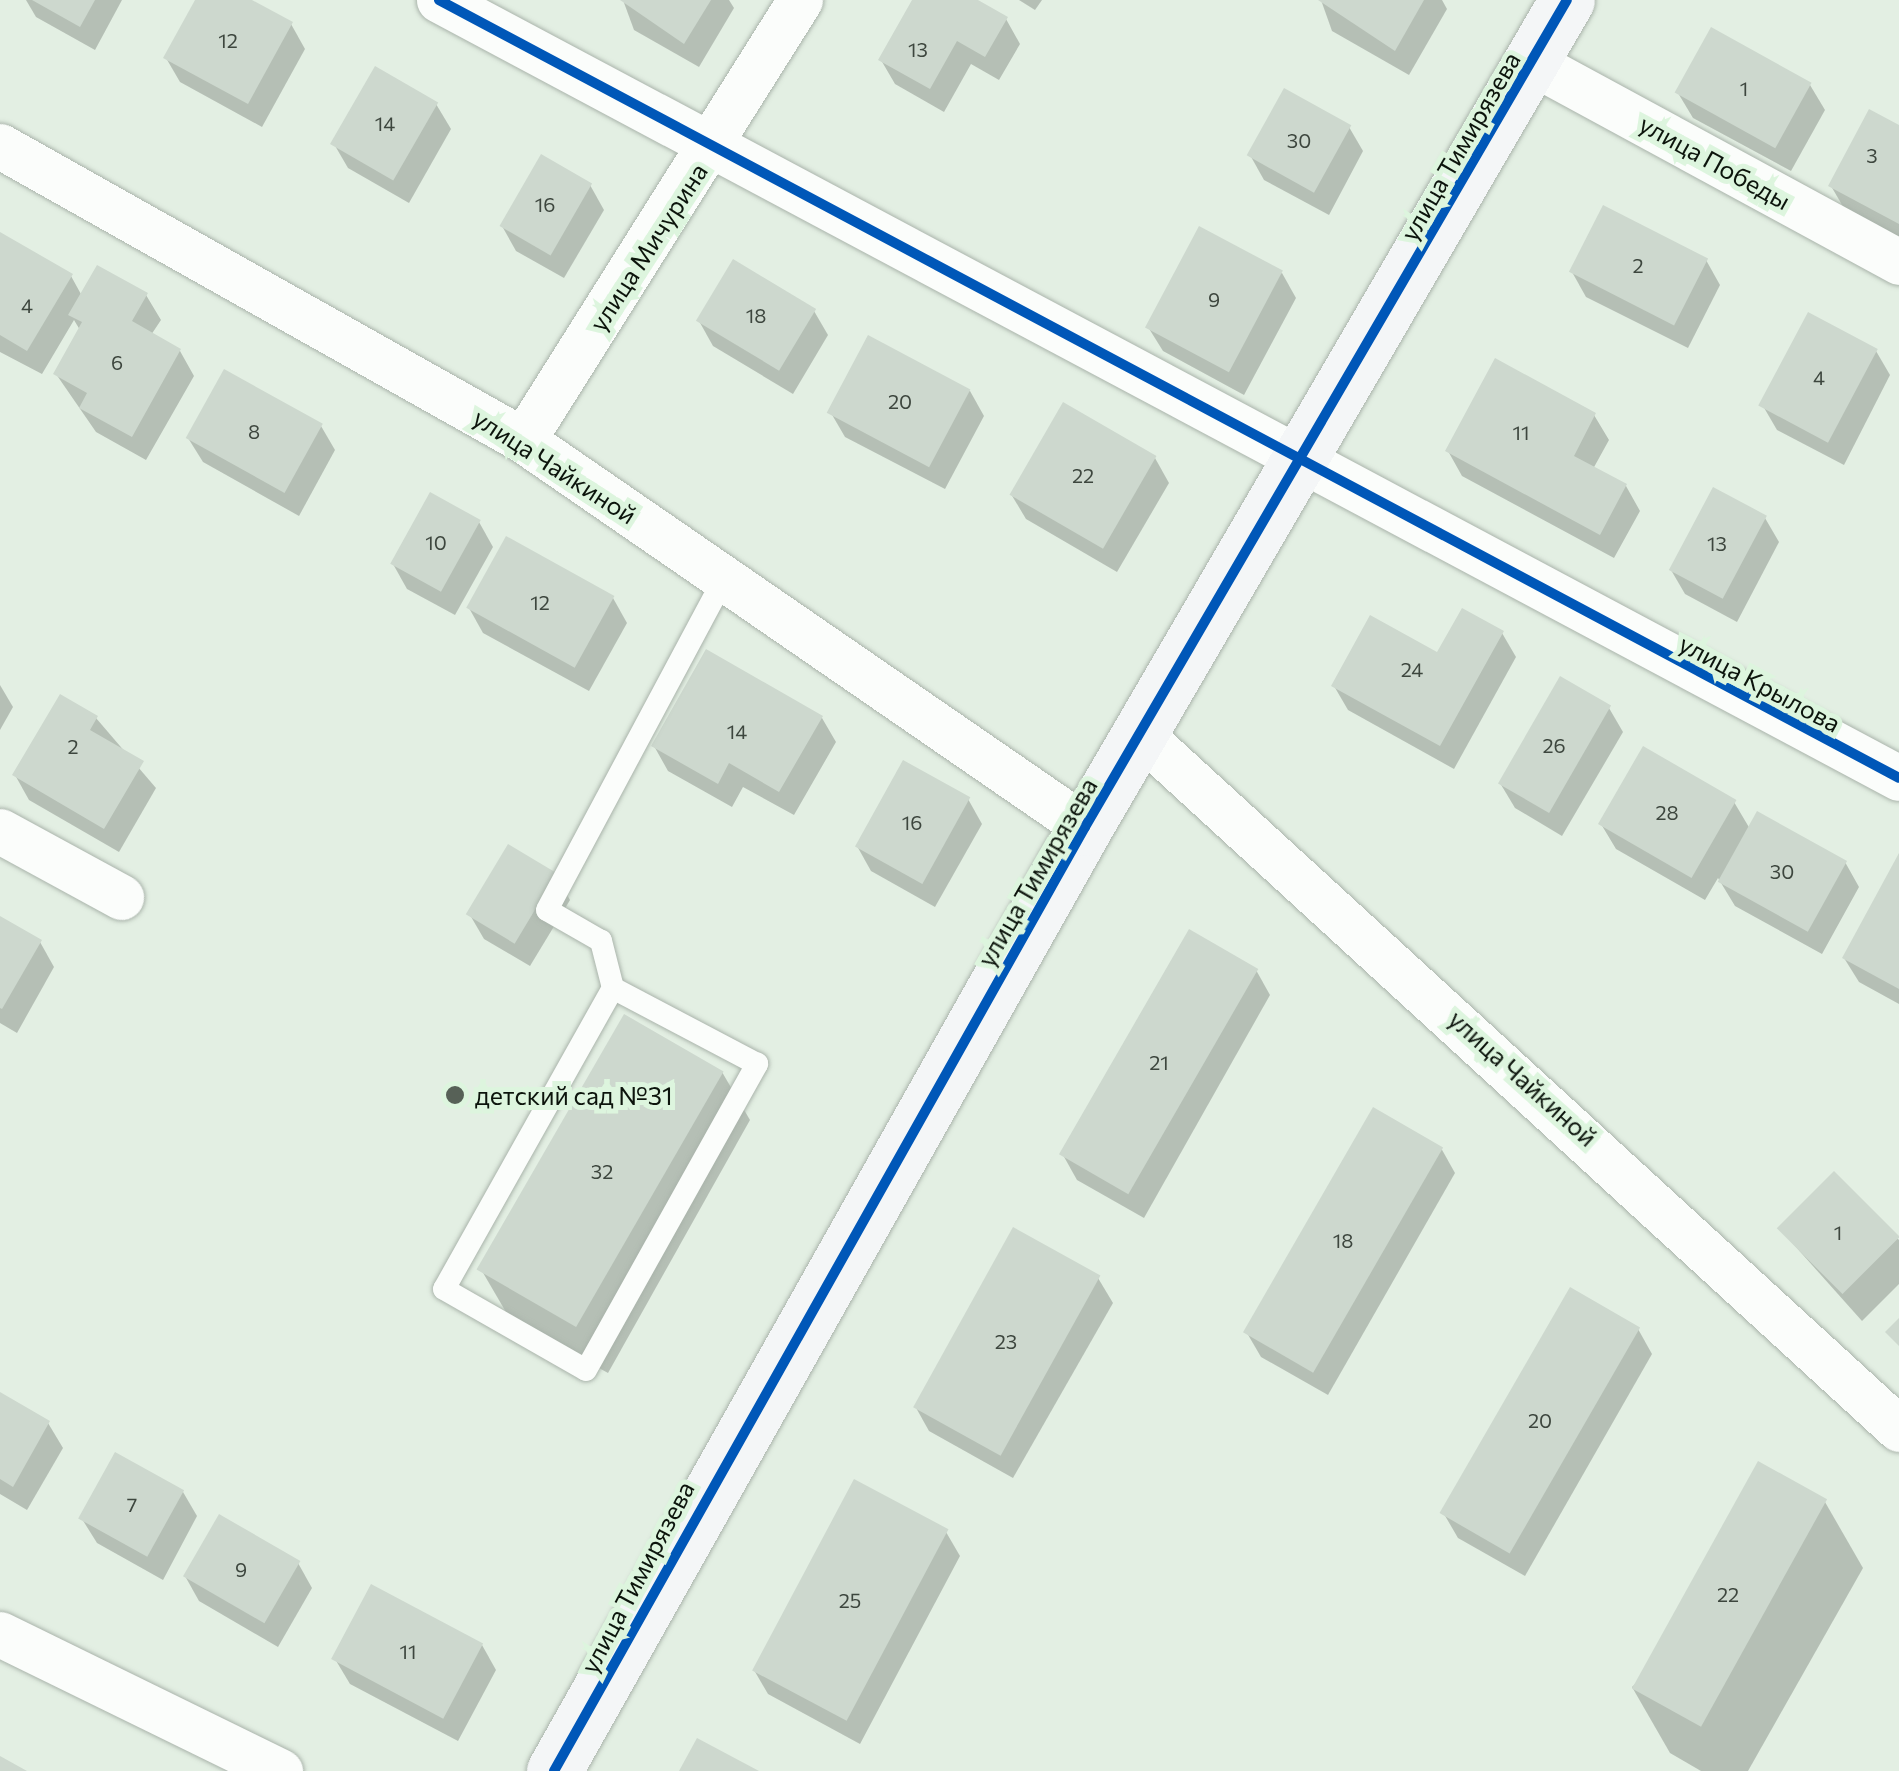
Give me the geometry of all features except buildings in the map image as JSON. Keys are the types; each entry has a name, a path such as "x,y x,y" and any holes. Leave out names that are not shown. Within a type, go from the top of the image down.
{"street":[{"name":"улица Крылова","path":"439,0 1301,464 1899,778"},
{"name":"улица Мичурина","path":"523,440 710,149 800,0"},
{"name":"улица Тимирязева","path":"554,1771 1085,827 1301,464 1568,0"},
{"name":"улица Победы","path":"1531,62 1899,262"},
{"name":"улица Чайкиной","path":"0,146 523,440 1085,827"},
{"name":"улица Чайкиной","path":"1140,734 1899,1429"},
{"path":"0,830 120,897"},
{"path":"0,1634 280,1771"}],"lane":[{"path":"613,988 757,1064 586,1370 444,1289 613,988 602,941 547,910 724,578"}],"cycle path":[{"path":"439,0 1899,778"},
{"path":"554,1771 1085,827 1567,0"}],"place":[{"name":"детский сад №31","path":"455,1095"}]}
